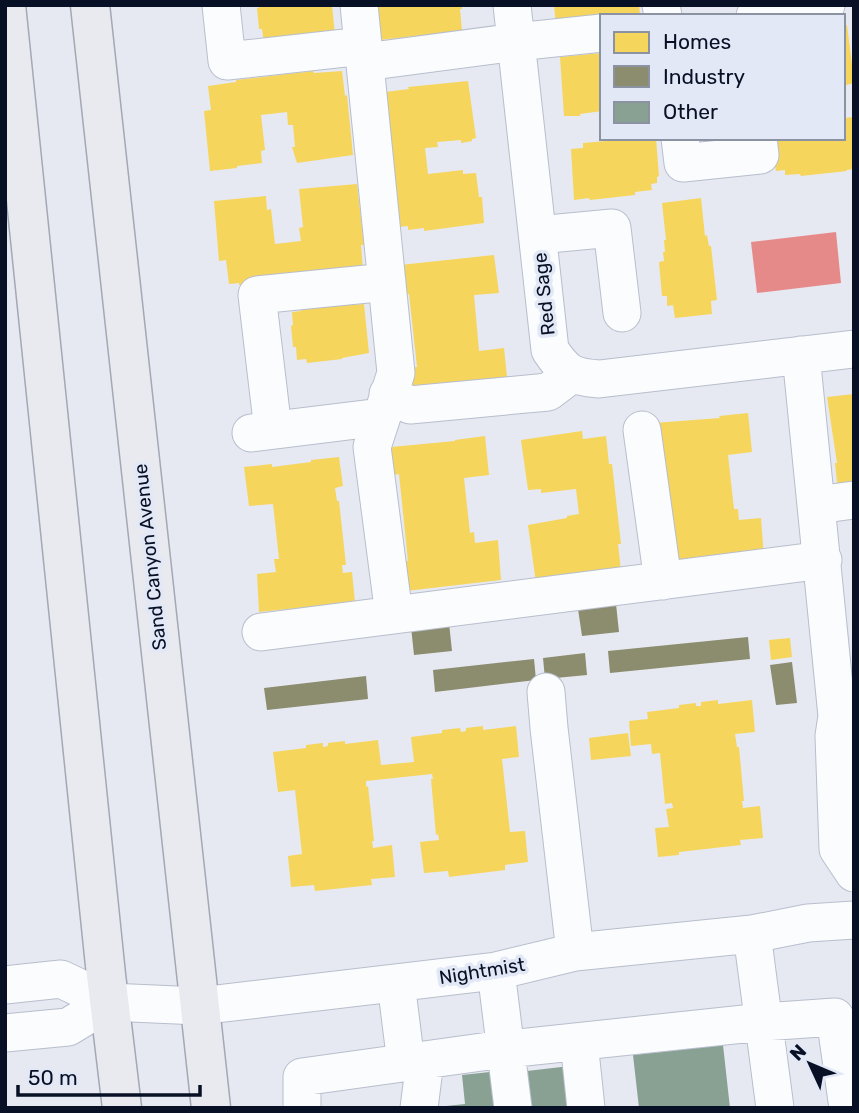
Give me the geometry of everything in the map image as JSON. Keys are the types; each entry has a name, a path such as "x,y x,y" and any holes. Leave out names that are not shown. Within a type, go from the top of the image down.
{"main road":[{"path":"6,5 122,1108"},
{"name":"Sand Canyon Avenue","path":"90,5 211,1108"}],"street":[{"path":"221,5 227,61 364,54 600,33"},
{"path":"359,5 396,373 372,447 394,615"},
{"name":"Red Sage","path":"512,5 550,350 561,366 572,374"},
{"path":"768,14 826,5"},
{"path":"680,140 683,163 760,155 758,140"},
{"path":"538,235 612,228 622,313"},
{"path":"387,282 257,295 262,431 384,406 548,392 572,374 577,378 598,379 854,349"},
{"path":"801,355 823,560 846,726 834,736 838,849 854,873"},
{"path":"642,430 663,580"},
{"path":"817,505 854,500"},
{"path":"261,632 823,560"},
{"path":"546,692 575,953"},
{"name":"Nightmist","path":"5,985 61,979 109,1002 199,1006 496,971 575,953 752,934 808,923 854,920"},
{"path":"752,934 775,1108"},
{"path":"496,971 513,1108"},
{"path":"397,983 415,1062 419,1108"},
{"path":"5,1033 68,1027 109,1002"},
{"path":"302,1108 302,1077 506,1049 835,1017 848,1108"},
{"path":"579,1042 586,1108"}],"shaded area":[{"path":"836,232 841,283 757,293 751,242"}],"building: Homes":[{"path":"259,5 332,5 335,35 264,43 262,29 259,29"},
{"path":"373,5 462,5 462,31 379,40"},
{"path":"554,5 639,5 640,14 600,14 600,16 556,25"},
{"path":"845,25 847,25 854,83 845,85"},
{"path":"600,53 600,111 564,116 560,57"},
{"path":"313,71 342,71 353,155 297,163 292,147 295,147 293,125 288,125 287,112 261,115 265,150 261,151 262,163 210,171 204,111 211,110 208,86"},
{"path":"468,81 476,138 461,143 461,140 437,142 438,147 425,148 428,174 463,170 463,174 476,173 479,197 482,197 484,223 424,231 424,228 408,230 408,226 399,227 385,92"},
{"path":"854,117 854,169 801,176 785,175 785,170 776,171 769,140 845,140 845,118"},
{"path":"656,140 659,176 657,183 651,184 652,190 635,192 635,195 574,200 571,149 583,148 583,143"},
{"path":"357,184 364,245 361,245 363,269 239,285 229,284 226,260 219,261 214,201 266,196 267,210 271,209 275,244 301,241 299,228 303,227 299,189"},
{"path":"701,198 705,236 707,235 711,246 717,300 711,301 712,314 675,318 673,305 667,306 667,296 662,296 659,262 664,261 666,240 662,203"},
{"path":"494,255 499,293 474,295 479,351 504,348 508,386 414,397 411,368 417,367 409,294 403,295 400,265"},
{"path":"364,304 369,353 307,363 306,359 297,360 296,347 293,347 292,312 301,311 301,308"},
{"path":"854,394 854,490 838,492 837,463 827,397"},
{"path":"748,413 752,452 728,455 734,509 738,509 739,520 761,518 764,558 670,568 654,423"},
{"path":"582,431 583,439 606,436 621,544 618,544 621,571 536,583 528,525 579,514 576,489 541,493 541,489 528,490 521,440"},
{"path":"485,436 489,475 464,478 470,533 474,532 475,543 498,540 501,580 406,591 403,561 408,561 399,474 394,475 391,447"},
{"path":"339,457 343,486 335,488 339,501 346,565 342,565 343,573 352,572 355,602 259,612 257,574 276,572 274,559 279,559 273,504 249,506 244,467 272,464 272,467"},
{"path":"790,638 792,657 771,660 769,640"},
{"path":"718,700 718,704 752,700 755,732 735,734 739,747 743,808 760,806 763,838 740,840 741,845 658,857 655,828 669,827 666,809 673,808 672,803 665,804 660,753 652,754 651,744 631,746 629,721 648,719 647,712 696,703 696,706 701,706 701,702"},
{"path":"483,726 483,730 516,726 519,757 502,759 510,832 525,831 528,862 505,865 505,870 449,877 448,871 424,873 420,842 439,840 438,834 436,835 432,774 366,781 373,848 392,845 395,877 371,879 372,885 315,891 314,885 291,887 288,856 302,854 295,790 278,792 273,752 323,743 323,747 328,746 328,743 378,740 381,765 414,762 411,737 460,728 461,732 466,731 466,728"},
{"path":"628,733 631,756 591,760 589,738"}],"building: Industry":[{"path":"616,604 619,632 582,636 578,609"},
{"path":"449,623 452,651 414,655 411,627"},
{"path":"748,637 750,659 610,673 608,651"},
{"path":"585,653 587,675 545,679 543,658"},
{"path":"534,659 536,680 435,692 433,670"},
{"path":"792,662 797,703 776,705 770,665"},
{"path":"366,676 368,699 267,710 264,688"}],"building: Other":[{"path":"723,1045 730,1108 639,1108 633,1055"},
{"path":"570,1066 575,1108 531,1108 527,1071"},
{"path":"490,1072 494,1108 446,1108 465,1104 462,1075"}]}
